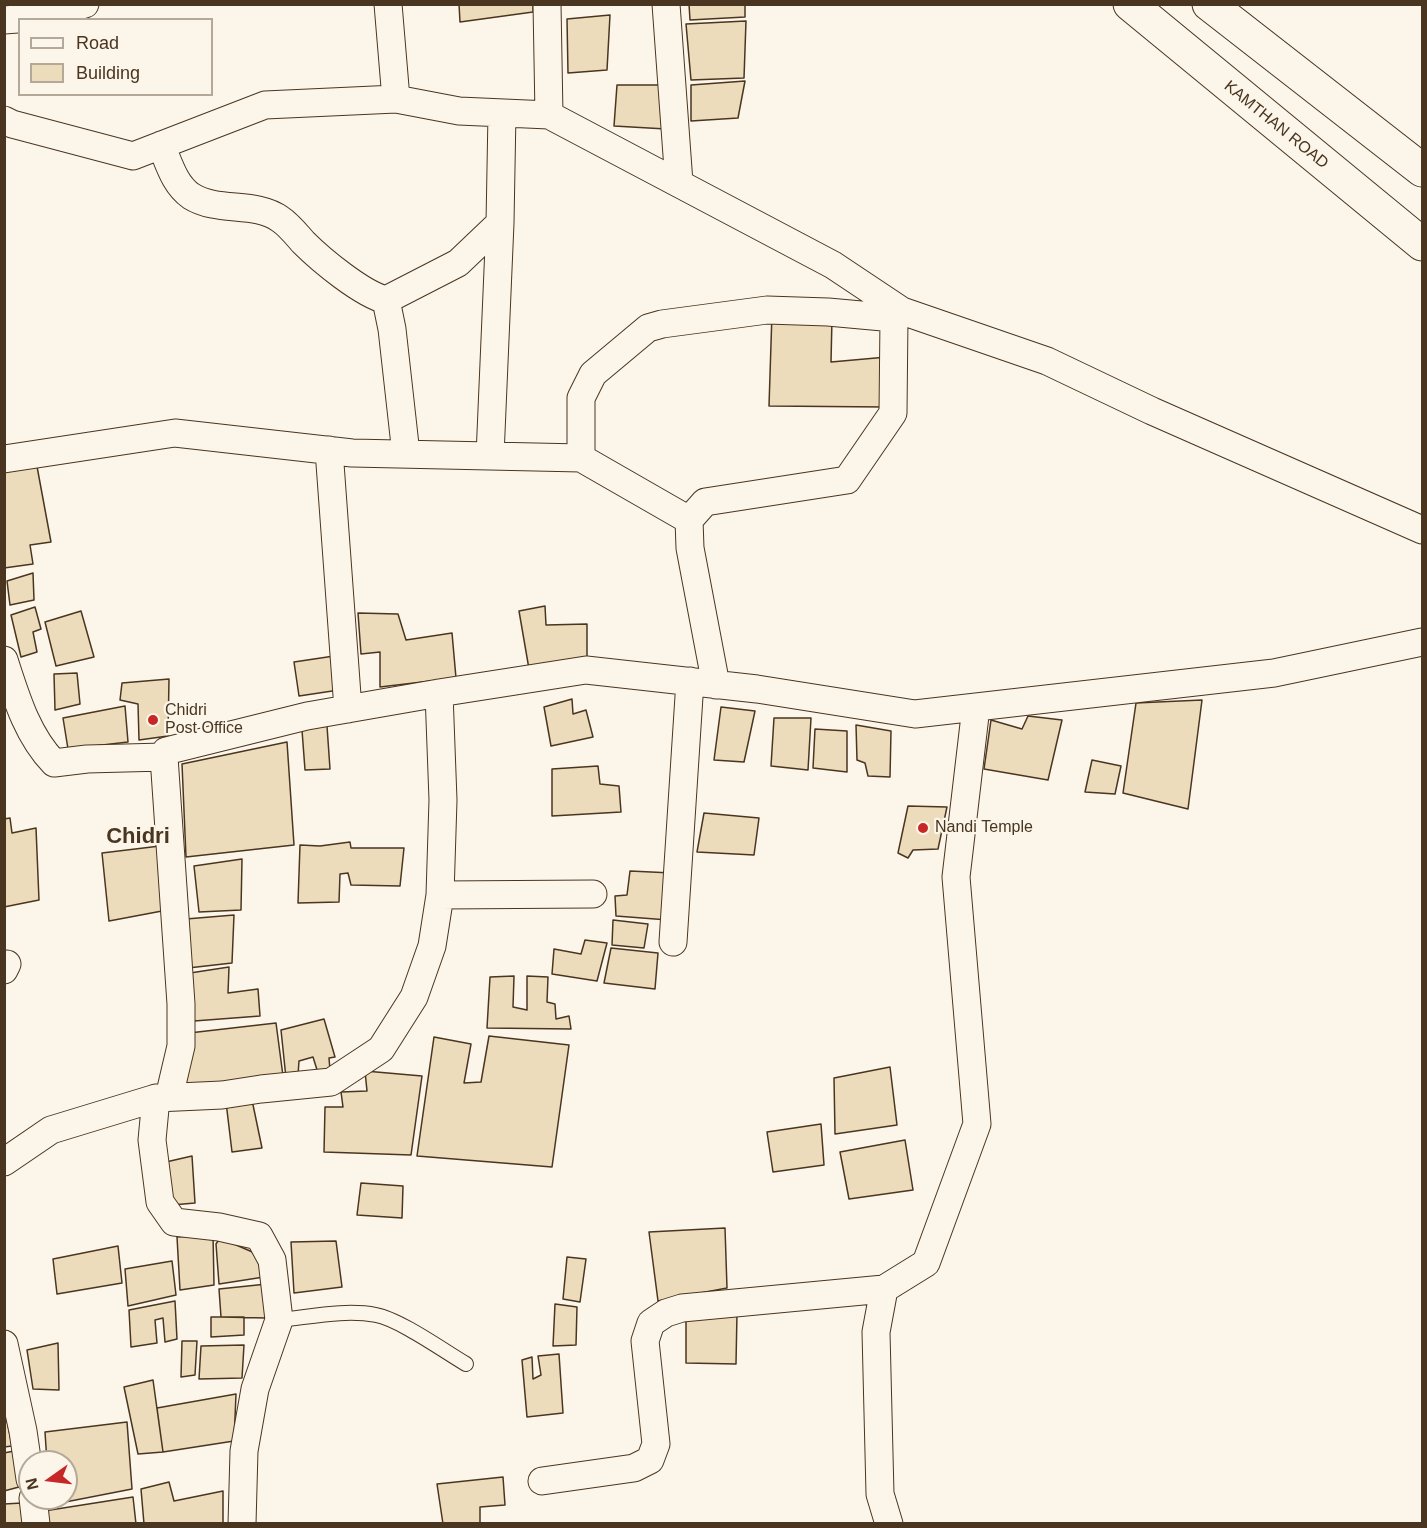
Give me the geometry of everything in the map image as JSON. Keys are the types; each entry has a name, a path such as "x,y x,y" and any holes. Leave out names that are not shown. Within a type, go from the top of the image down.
{"main road":[{"name":"KAMTHAN ROAD","path":"1130,4 1422,244"},
{"path":"1209,4 1422,170"}],"street":[{"path":"31,18 45,17 85,4"},
{"path":"388,4 396,99"},
{"path":"547,4 549,115"},
{"path":"666,4 678,183"},
{"path":"4,120 133,156 265,105 396,99 459,111 549,115 833,265 898,314"},
{"path":"490,456 500,223 502,113"},
{"path":"161,145 178,184 192,196 207,203 269,213 281,219 305,244 342,274 376,297 386,300 458,262 500,223"},
{"path":"386,300 392,329 406,454"},
{"path":"581,458 581,398 587,385 593,374 648,328 756,310 898,314 1047,361 1152,411 1422,530"},
{"path":"673,942 703,683 689,520 705,502 847,480 893,413 898,314"},
{"path":"4,459 175,433 352,453 581,458 689,520"},
{"path":"329,450 348,709"},
{"path":"242,1524 244,1451 255,1389 279,1320 272,1260 259,1236 219,1227 174,1222 160,1202 152,1140 163,1097 181,1046 182,1004 164,757 166,751 307,716 586,670 757,689 915,714 1274,673 1422,642"},
{"path":"4,660 11,704 39,748 54,763 87,759 164,757"},
{"path":"4,1162 51,1130 163,1097 222,1095 331,1082 381,1049 414,997 432,946 440,896 443,800 439,693"},
{"path":"542,1481 634,1468 650,1460 656,1444 645,1341 651,1323 666,1313 682,1308 884,1289 926,1263 977,1124 956,876 976,707"},
{"path":"440,896 593,894"},
{"path":"884,1289 876,1332 880,1494 889,1524"},
{"path":"4,1344 26,1450"}],"lane":[{"path":"279,1320 359,1312 379,1315 397,1323 466,1364"}],"building":[{"path":"459,4 533,4 533,12 460,22"},
{"path":"689,4 745,4 745,17 690,20"},
{"path":"610,15 607,70 568,73 567,19"},
{"path":"746,21 744,78 691,80 686,24"},
{"path":"745,81 738,118 691,121 691,85"},
{"path":"617,85 667,85 666,129 614,126"},
{"path":"772,313 832,318 831,362 887,357 885,407 769,406"},
{"path":"36,461 51,542 30,545 33,564 4,568 4,467"},
{"path":"33,573 34,600 10,605 7,581"},
{"path":"545,606 546,625 587,624 587,659 529,669 519,611"},
{"path":"35,607 41,629 33,632 37,652 21,657 11,615"},
{"path":"81,611 94,657 56,666 45,622"},
{"path":"358,613 398,614 406,640 452,633 456,678 380,687 380,652 361,654"},
{"path":"334,656 339,690 299,696 294,662"},
{"path":"77,673 80,704 55,710 54,674"},
{"name":"Chidri Post Office","path":"169,679 168,736 139,740 138,704 120,700 122,683"},
{"path":"572,699 573,714 586,710 593,737 551,746 544,707"},
{"path":"1202,700 1188,809 1123,793 1136,703"},
{"path":"125,706 128,742 68,749 63,718"},
{"path":"721,707 755,711 744,762 714,760"},
{"path":"1028,716 1062,720 1048,780 984,769 991,720 1022,729"},
{"path":"774,718 811,718 808,770 771,766"},
{"path":"856,725 891,731 890,777 868,776 865,763 857,760"},
{"path":"327,726 330,769 305,770 302,730"},
{"path":"815,729 847,731 847,772 813,768"},
{"path":"287,742 294,845 186,857 182,764"},
{"path":"1092,760 1121,766 1115,794 1085,792"},
{"path":"598,766 600,784 619,786 621,812 552,816 552,769"},
{"name":"Nandi Temple","path":"908,806 947,807 938,849 913,850 908,858 898,853"},
{"path":"704,813 759,818 754,855 697,852"},
{"path":"10,818 12,833 36,828 39,900 4,907 4,819"},
{"path":"350,842 351,848 404,848 400,886 351,885 348,873 340,874 339,902 298,903 300,845 320,846"},
{"path":"160,846 162,911 109,921 102,853"},
{"path":"242,859 241,910 199,912 194,866"},
{"path":"630,871 672,873 668,920 616,916 615,896 627,895"},
{"path":"234,915 232,963 188,968 186,919"},
{"path":"613,920 648,924 644,948 612,945"},
{"path":"585,940 607,943 597,981 552,974 554,949 581,954"},
{"path":"611,948 658,953 655,989 604,983"},
{"path":"229,967 228,993 258,989 260,1016 194,1021 190,973"},
{"path":"514,976 513,1007 527,1010 527,976 548,977 547,1002 555,1004 556,1019 569,1016 571,1029 487,1028 490,977"},
{"path":"324,1019 335,1057 329,1058 330,1070 318,1073 313,1057 299,1061 298,1075 286,1078 281,1030"},
{"path":"276,1023 283,1076 183,1087 189,1033"},
{"path":"489,1036 569,1045 552,1167 417,1156 434,1037 471,1044 464,1083 481,1082"},
{"path":"890,1067 897,1125 835,1134 834,1078"},
{"path":"365,1071 422,1076 411,1155 324,1152 325,1107 343,1107 341,1092 367,1091"},
{"path":"252,1100 262,1148 232,1152 226,1102"},
{"path":"821,1124 824,1165 773,1172 767,1132"},
{"path":"905,1140 913,1190 849,1199 840,1152"},
{"path":"192,1156 195,1203 172,1205 166,1162"},
{"path":"361,1183 403,1186 402,1218 357,1215"},
{"path":"725,1228 727,1288 658,1301 649,1232"},
{"path":"213,1234 214,1285 180,1290 177,1237"},
{"path":"220,1238 264,1257 264,1277 219,1284 216,1244"},
{"path":"336,1241 342,1287 294,1293 291,1242"},
{"path":"118,1246 122,1283 57,1294 53,1259"},
{"path":"567,1257 586,1259 580,1302 563,1299"},
{"path":"172,1261 176,1295 128,1306 125,1269"},
{"path":"267,1284 266,1318 221,1317 219,1289"},
{"path":"175,1301 177,1339 165,1342 163,1318 155,1320 157,1343 131,1347 129,1310"},
{"path":"555,1304 577,1307 576,1345 553,1346"},
{"path":"737,1313 736,1364 686,1363 686,1317"},
{"path":"211,1317 244,1317 244,1335 211,1337"},
{"path":"182,1341 197,1341 195,1375 181,1377"},
{"path":"58,1343 59,1390 33,1389 27,1350"},
{"path":"244,1345 242,1378 199,1379 201,1346"},
{"path":"559,1354 563,1413 527,1417 522,1360 532,1357 533,1379 541,1375 538,1356"},
{"path":"153,1380 163,1452 138,1454 124,1387"},
{"path":"236,1394 234,1441 163,1452 157,1408"},
{"path":"4,1405 12,1446 4,1447"},
{"path":"127,1422 132,1489 78,1500 78,1450 46,1450 45,1432"},
{"path":"14,1451 18,1487 4,1491 4,1453"},
{"path":"503,1477 505,1505 480,1507 480,1524 443,1524 437,1484"},
{"path":"169,1482 174,1501 223,1491 223,1524 144,1524 141,1489"},
{"path":"133,1497 136,1524 46,1524 44,1511 78,1510 78,1506"},
{"path":"18,1503 18,1510 23,1510 24,1524 4,1524 4,1504"}],"place":[{"name":"Chidri Post Office","path":"153,720"},
{"name":"Nandi Temple","path":"923,828"}],"district":[{"name":"Chidri","path":"138,837"}]}
